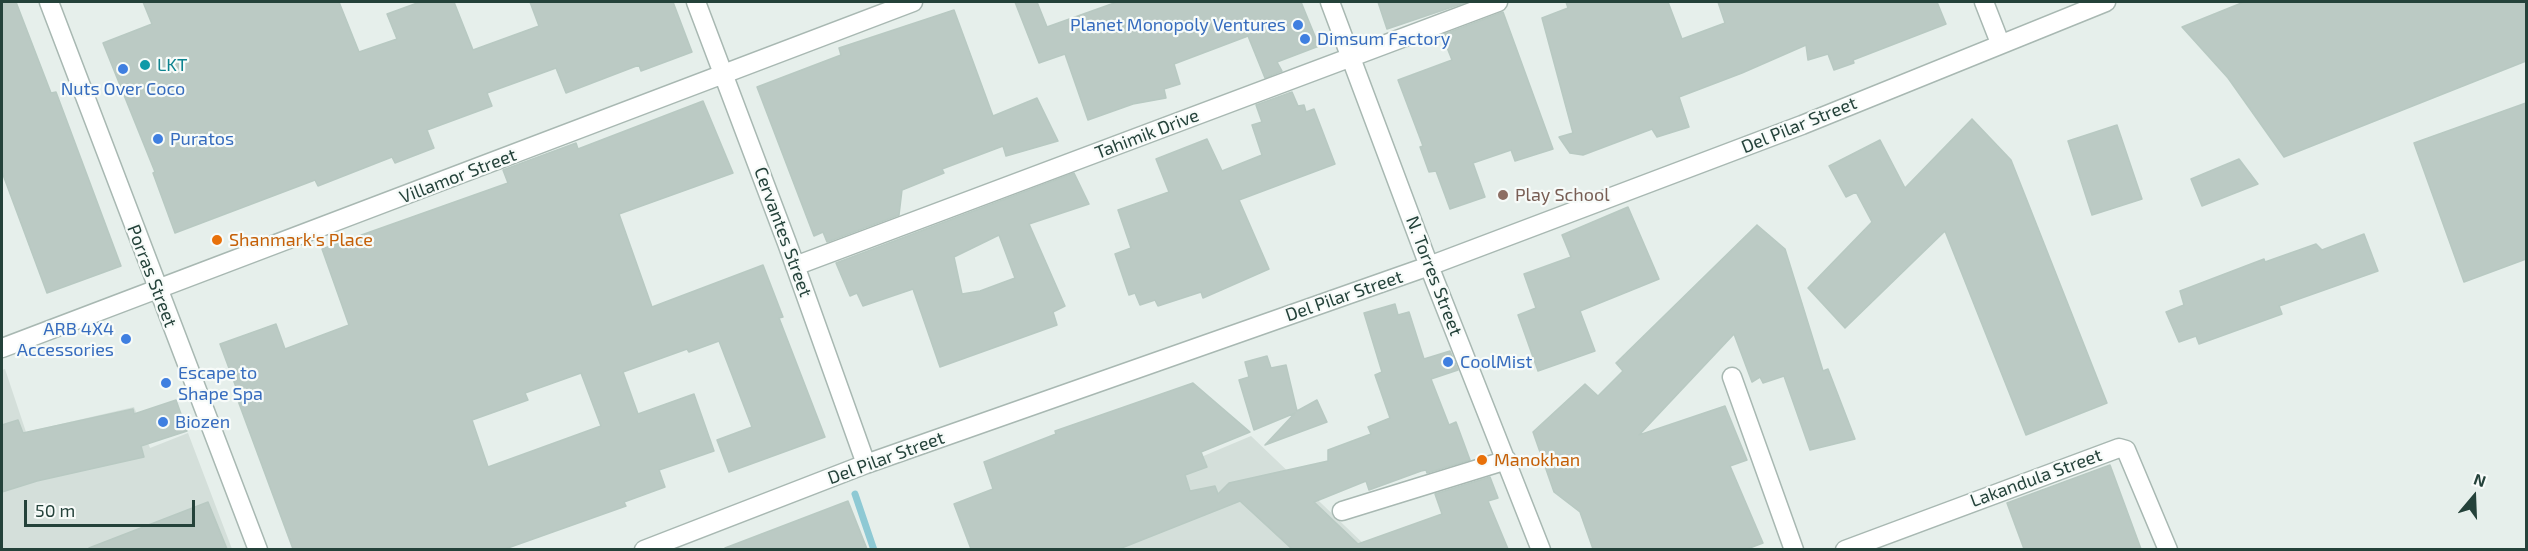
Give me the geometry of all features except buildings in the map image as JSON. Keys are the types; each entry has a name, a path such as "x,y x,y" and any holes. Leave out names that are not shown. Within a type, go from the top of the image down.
{"street":[{"name":"Porras Street","path":"49,2 157,290 258,549"},
{"name":"Cervantes Street","path":"696,2 866,464"},
{"name":"Villamor Street","path":"2,348 913,2"},
{"name":"N. Torres Street","path":"1330,2 1429,266 1541,549"},
{"name":"Tahimik Drive","path":"795,266 1498,2"},
{"path":"1984,2 2000,43"},
{"name":"Del Pilar Street","path":"644,549 866,464 1429,266 1802,125 2106,2"},
{"path":"1732,377 1794,549"},
{"name":"Lakandula Street","path":"1845,549 2119,448 2126,450 2168,549"},
{"path":"1342,511 1507,460"}],"shaded area":[{"path":"5,369 26,432 134,407 150,448 188,433 232,549 2,550 2,370"},
{"path":"1251,436 1369,549 980,550"}],"waterway":[{"path":"855,494 874,550"}],"place":[{"name":"Planet Monopoly Ventures","path":"1298,25"},
{"name":"Dimsum Factory","path":"1305,39"},
{"name":"LKT","path":"145,65"},
{"name":"Nuts Over Coco","path":"123,69"},
{"name":"Puratos","path":"158,139"},
{"name":"Play School","path":"1503,195"},
{"name":"Shanmark's Place","path":"217,240"},
{"name":"ARB 4X4 Accessories","path":"126,339"},
{"name":"CoolMist","path":"1448,362"},
{"name":"Escape to Shape Spa","path":"166,383"},
{"name":"Biozen","path":"163,422"},
{"name":"Manokhan","path":"1482,460"}]}
